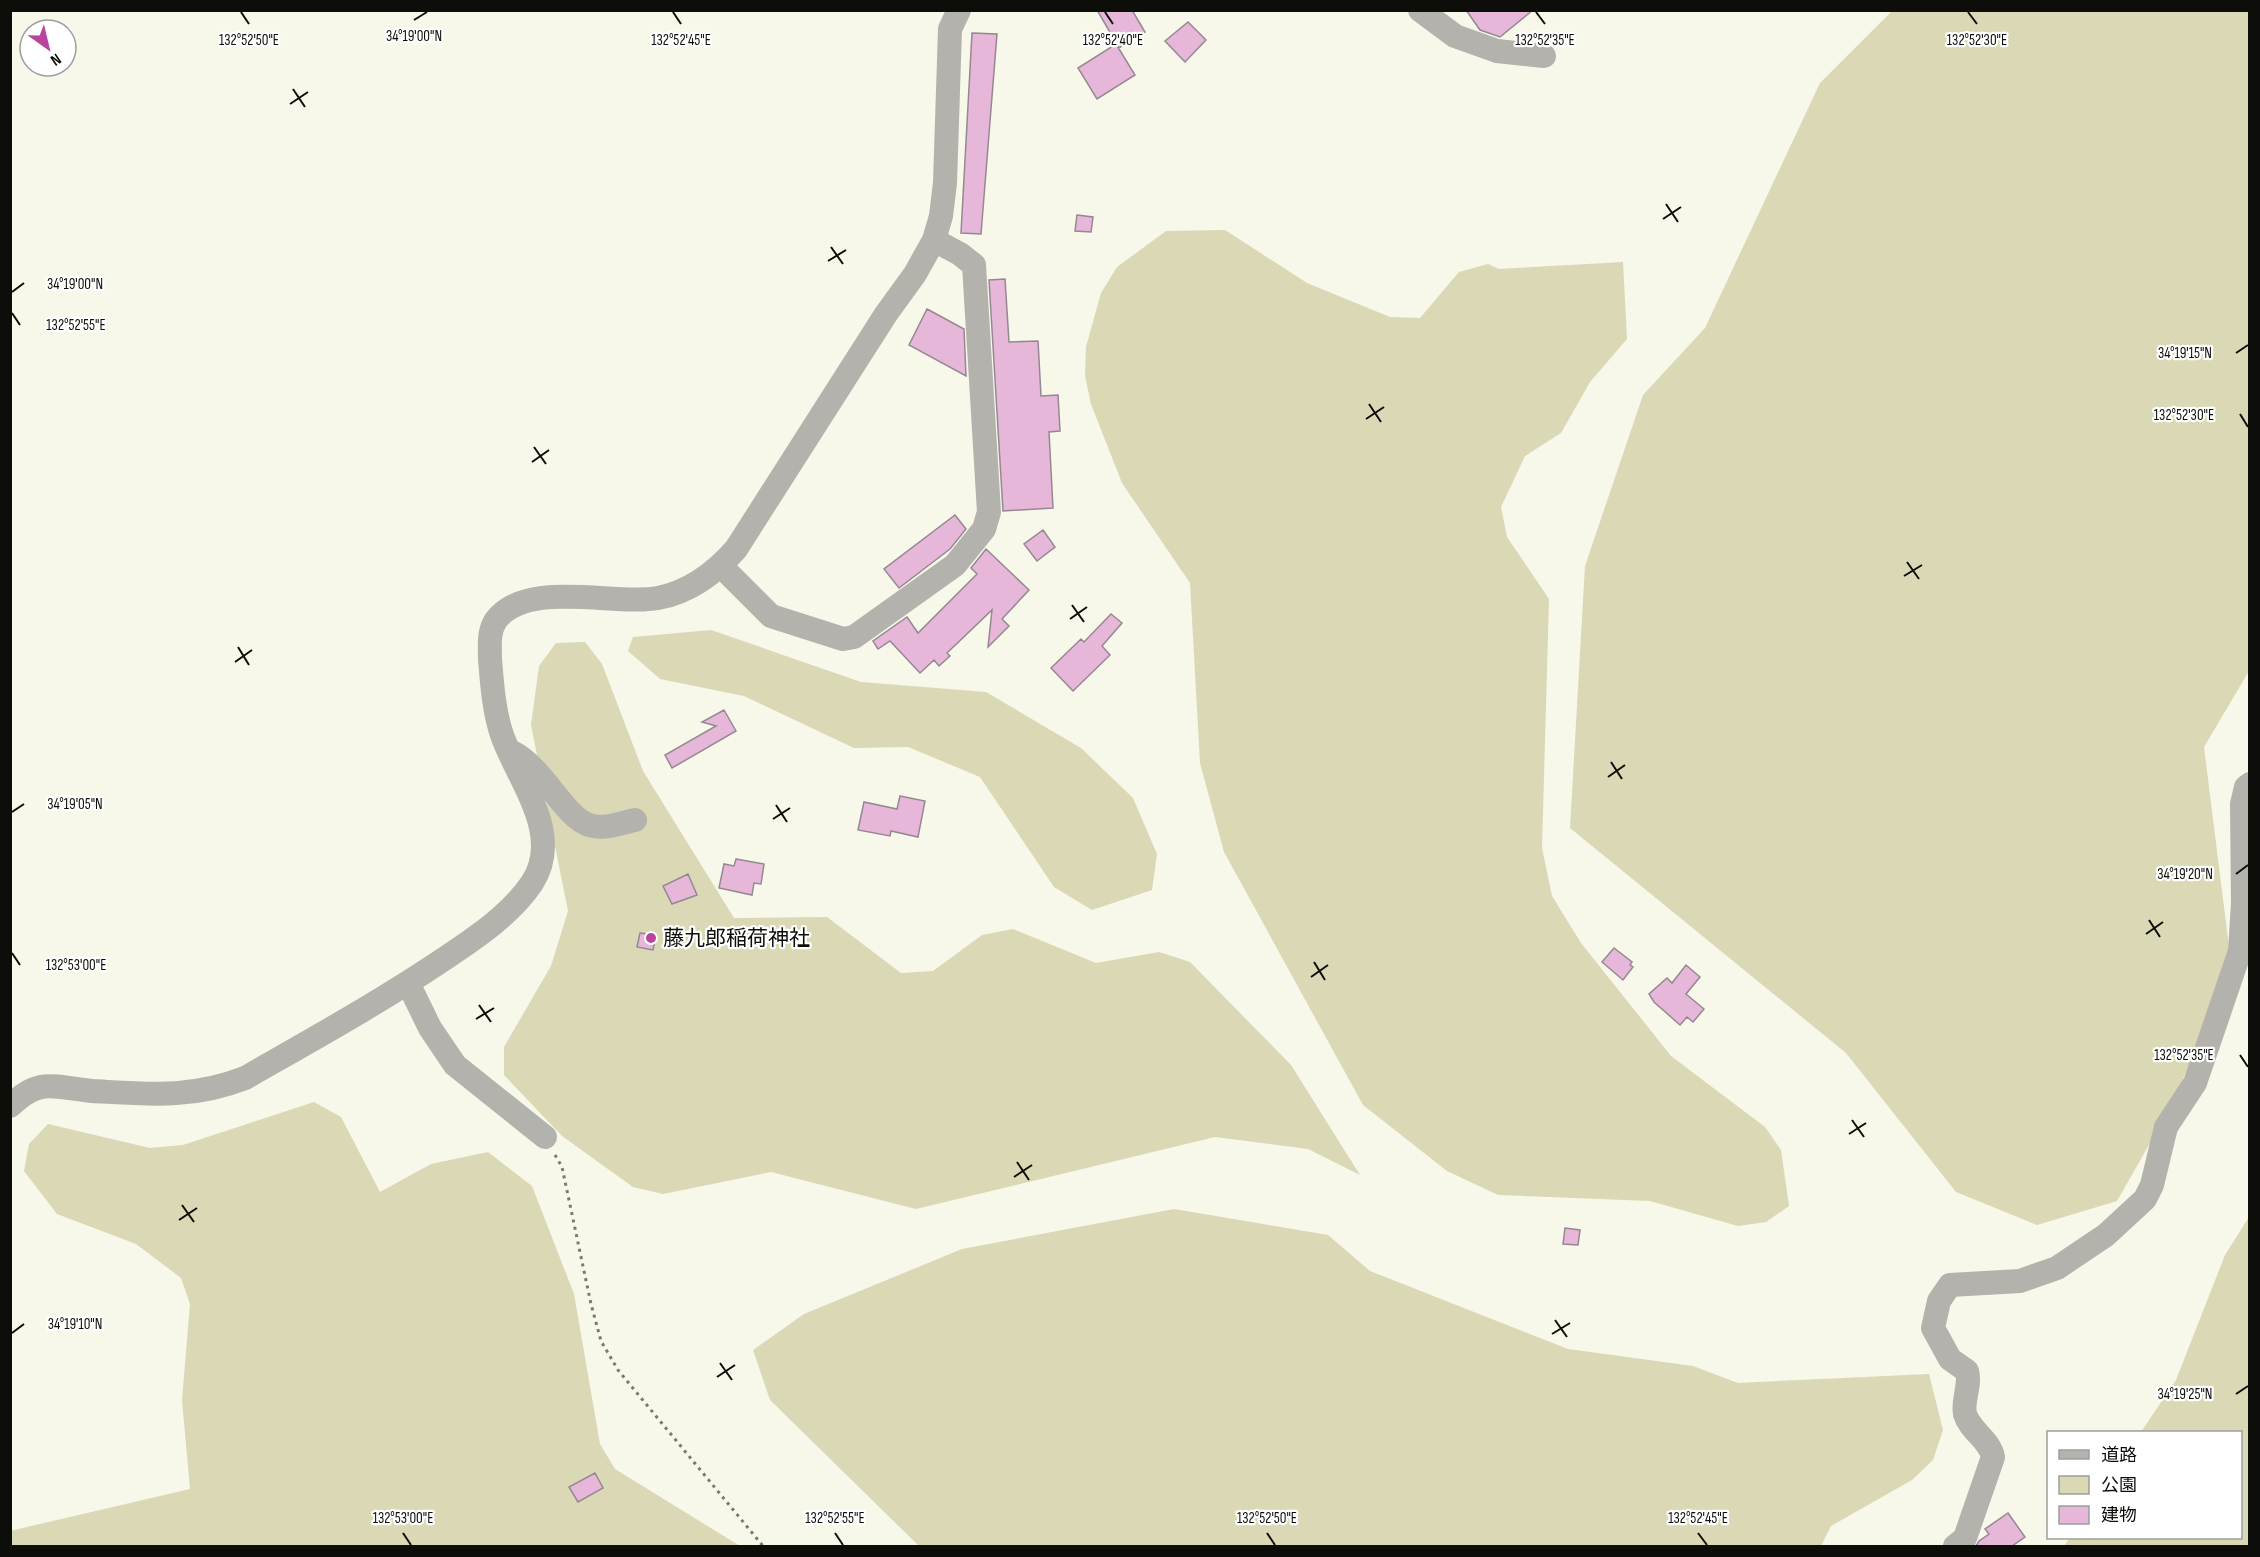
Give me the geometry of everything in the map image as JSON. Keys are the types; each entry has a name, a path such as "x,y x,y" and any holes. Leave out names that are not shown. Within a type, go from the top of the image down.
{"street":[{"path":"10,1106 25,1093 43,1086 153,1095 189,1094 220,1088 245,1078 408,983 483,932 532,883 542,861 544,838 538,816 502,734 491,677 489,637 496,620 511,608 536,598 560,596 657,598 699,582 721,566 749,529 886,315 915,274 934,240 945,183 950,29 959,10"},
{"path":"1420,10 1455,36 1497,51 1544,56"},
{"path":"721,566 771,616 843,639 854,637 955,565 984,529 989,512 974,265 960,254 934,240"},
{"path":"509,751 535,769 576,818 590,826 606,826 635,820"},
{"path":"1955,1546 1965,1538 1993,1457 1992,1449 1966,1415 1964,1407 1969,1378 1967,1371 1950,1359 1933,1328 1940,1301 1950,1285 2020,1281 2057,1268 2106,1235 2145,1199 2152,1185 2166,1127 2195,1083 2240,951 2243,903 2242,804 2246,787 2250,784"},
{"path":"408,983 430,1028 455,1065 545,1137"}],"path":[{"path":"545,1137 562,1167 601,1341 618,1370 763,1546"}],"green space":[{"path":"1892,11 2249,11 2249,671 2204,747 2231,963 2174,1101 2117,1201 2037,1225 1956,1192 1846,1053 1570,828 1585,566 1643,395 1705,328 1820,83"},
{"path":"1225,230 1307,283 1390,317 1420,318 1459,272 1488,264 1499,269 1623,262 1627,339 1590,382 1561,433 1525,456 1501,507 1507,537 1549,599 1542,848 1552,896 1581,943 1671,1056 1765,1127 1781,1150 1789,1206 1766,1222 1738,1226 1650,1201 1498,1195 1447,1171 1363,1105 1224,852 1200,763 1190,583 1122,483 1091,404 1085,376 1086,347 1101,293 1117,267 1166,231"},
{"path":"711,630 861,682 986,692 1081,748 1133,798 1157,854 1152,890 1092,910 1054,887 980,777 908,747 854,748 744,696 660,679 628,651 633,637"},
{"path":"585,642 602,664 643,771 734,918 827,917 901,973 933,971 982,935 1013,929 1096,963 1159,952 1190,962 1291,1065 1360,1175 1308,1149 1215,1137 916,1209 771,1172 663,1194 633,1187 562,1136 504,1075 504,1047 551,966 568,911 531,725 539,666 556,643"},
{"path":"314,1102 341,1117 380,1192 431,1164 488,1152 532,1186 574,1294 600,1444 615,1469 740,1546 11,1546 10,1531 190,1489 182,1400 190,1304 181,1278 136,1244 57,1214 24,1171 29,1144 48,1124 150,1148 183,1145"},
{"path":"1174,1209 1328,1235 1370,1271 1568,1349 1693,1366 1738,1383 1929,1374 1943,1430 1933,1460 1912,1480 1831,1526 1821,1546 919,1546 770,1400 753,1350 804,1314 962,1249"},
{"path":"2249,1217 2249,1546 2064,1546 2069,1539 2242,1539 2242,1431 2142,1431 2176,1380 2225,1255"}],"building":[{"path":"1097,10 1132,10 1145,32 1119,48"},
{"path":"1466,10 1533,10 1500,37 1480,30"},
{"path":"1188,22 1206,40 1185,62 1165,41"},
{"path":"972,33 997,34 981,234 961,233"},
{"path":"1116,44 1135,75 1097,99 1078,68"},
{"path":"1077,215 1093,217 1091,232 1075,231"},
{"path":"1005,279 1009,342 1038,341 1041,396 1058,395 1060,431 1049,432 1053,508 1003,511 989,280"},
{"path":"927,309 964,329 966,376 909,345"},
{"path":"955,515 966,529 950,549 899,588 884,569"},
{"path":"1043,530 1055,547 1037,561 1024,544"},
{"path":"986,549 1029,590 1002,619 1009,626 988,647 992,610 947,653 950,656 939,666 934,660 920,673 890,641 878,649 873,641 907,617 918,633 977,574 971,568"},
{"path":"1111,614 1122,623 1102,646 1110,655 1073,691 1051,668 1081,639 1084,642"},
{"path":"724,710 736,731 672,768 665,755 716,726 702,722"},
{"path":"900,796 925,801 918,837 891,831 890,836 858,830 864,802 897,809"},
{"path":"736,859 764,864 761,884 754,883 752,895 719,888 724,864 734,866"},
{"path":"688,874 697,895 672,904 663,886"},
{"path":"640,933 656,935 653,950 637,947"},
{"path":"1614,948 1632,962 1630,965 1633,967 1623,980 1602,962"},
{"path":"1686,965 1700,977 1686,994 1704,1009 1693,1022 1687,1017 1680,1025 1654,1002 1649,994 1667,978 1672,983"},
{"path":"1565,1228 1580,1230 1578,1245 1563,1244"},
{"path":"595,1473 603,1488 578,1502 569,1487"},
{"path":"2008,1513 2025,1537 2012,1546 1976,1546 1989,1534 1985,1529"}],"place":[{"name":"藤九郎稲荷神社","path":"651,938"}]}
